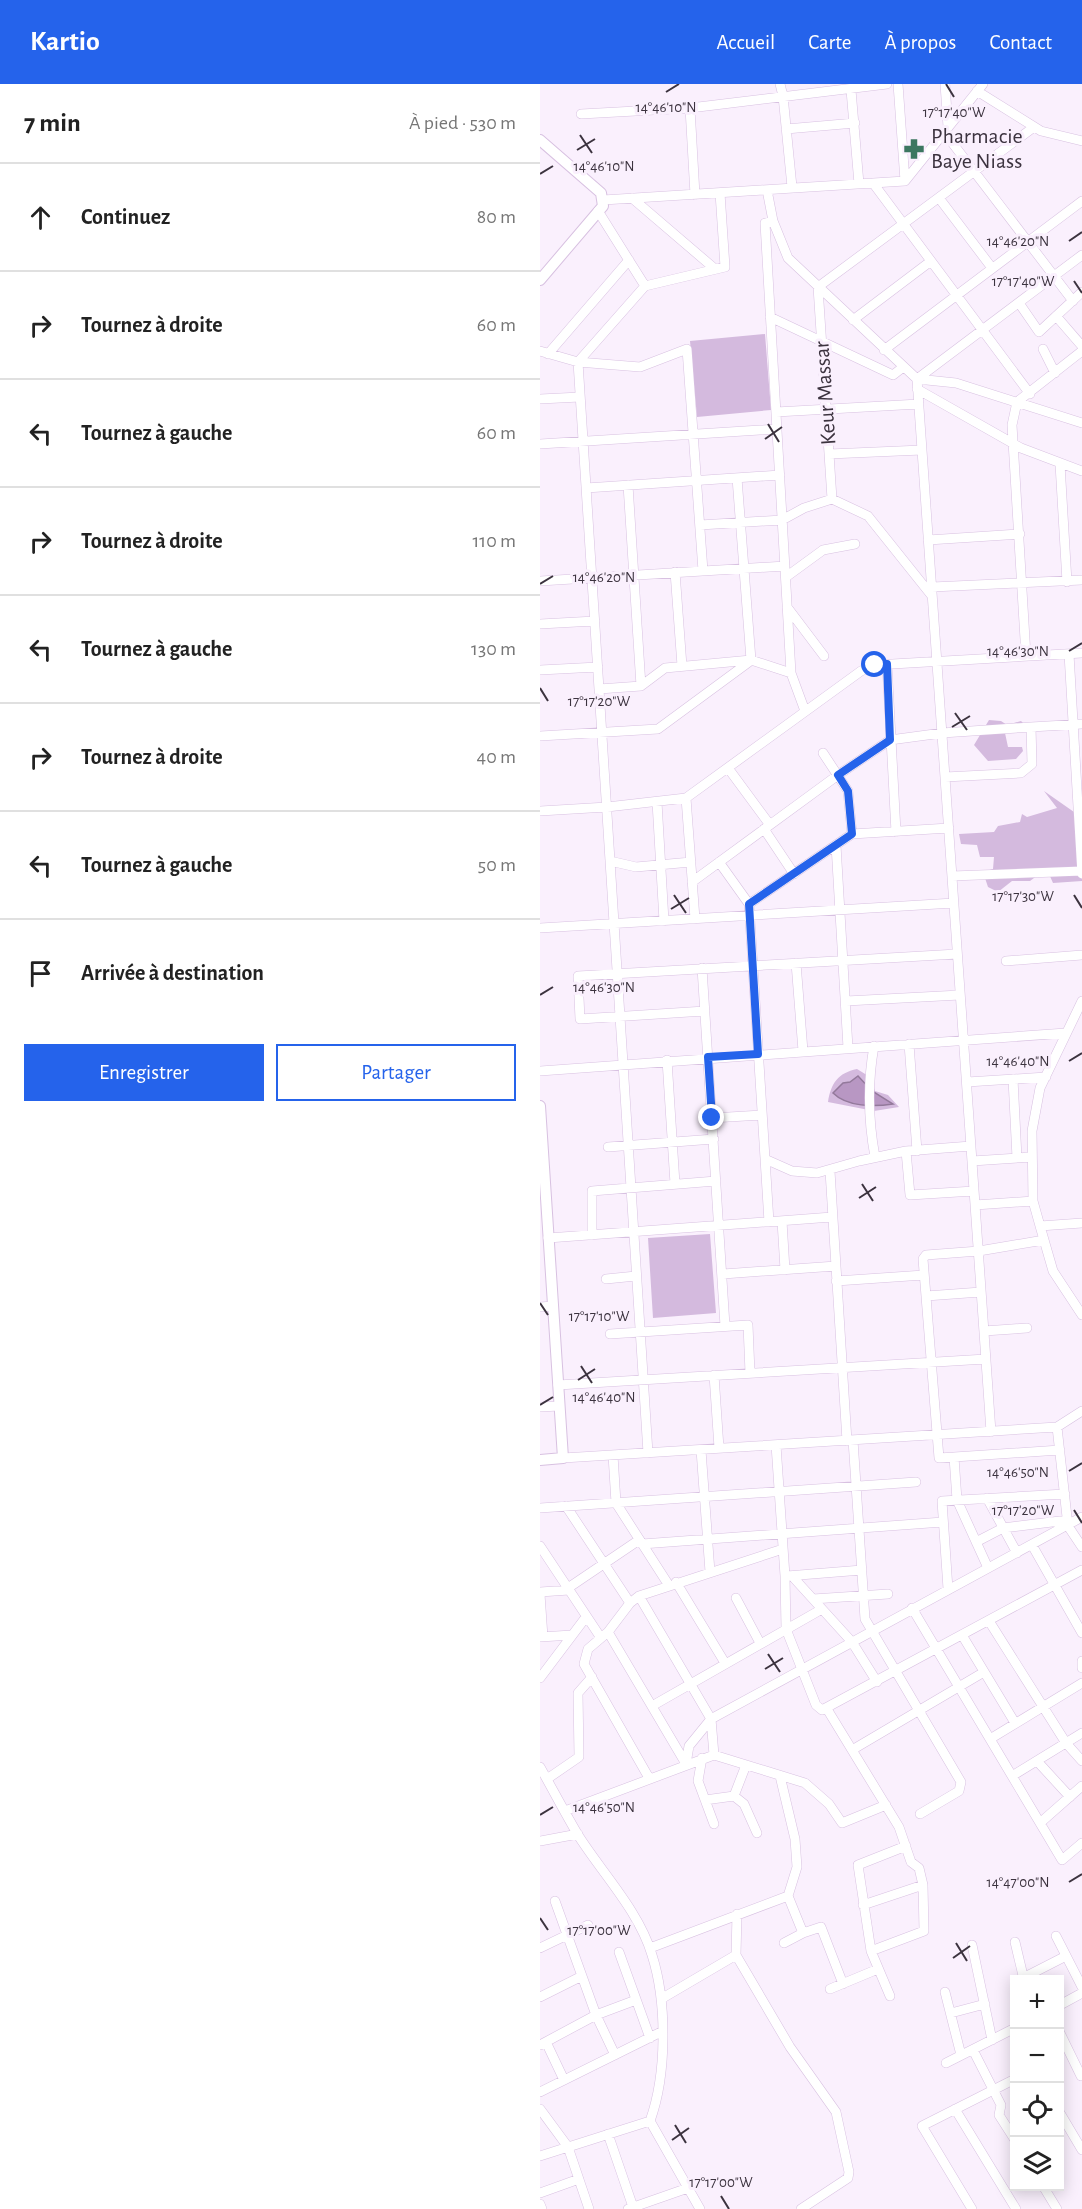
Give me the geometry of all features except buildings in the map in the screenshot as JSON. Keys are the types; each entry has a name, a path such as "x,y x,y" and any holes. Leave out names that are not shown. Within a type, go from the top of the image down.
{"street":[{"path":"780,84 792,187"},
{"path":"581,114 690,108 887,84"},
{"path":"898,84 905,181"},
{"path":"945,84 946,130 1073,301"},
{"path":"603,200 905,181 980,88 1035,127 1082,141"},
{"path":"851,90 859,184"},
{"path":"690,108 695,195"},
{"path":"786,129 855,123"},
{"path":"818,287 1035,127"},
{"path":"540,140 602,193 603,200 598,211 540,280"},
{"path":"873,183 1030,394"},
{"path":"767,189 773,221 788,258 917,384 1012,442 1060,464 1082,471"},
{"path":"648,1453 578,362 645,286 725,267 720,192"},
{"path":"632,198 715,269"},
{"path":"939,198 992,268"},
{"path":"884,350 1082,201"},
{"path":"598,211 645,286"},
{"path":"773,221 765,223 791,673 805,711"},
{"path":"917,384 982,330 1082,255"},
{"path":"629,260 544,352 578,362 640,367 687,349 703,571"},
{"path":"853,320 931,261"},
{"name":"Keur Massar","path":"818,287 832,499"},
{"path":"1018,303 1039,332 1082,292"},
{"path":"1056,316 1082,346"},
{"path":"770,317 893,375 902,368"},
{"path":"1043,349 1055,373"},
{"path":"1017,402 1082,351"},
{"path":"917,384 944,380 1082,423"},
{"path":"917,384 991,1432"},
{"path":"540,399 580,397"},
{"path":"1017,402 1012,442 1020,534 1026,656"},
{"path":"776,412 826,407 919,404"},
{"path":"540,444 777,429"},
{"path":"829,454 922,450"},
{"path":"1060,464 1067,582"},
{"path":"586,488 780,476"},
{"path":"737,478 751,660"},
{"path":"628,485 641,686"},
{"path":"700,525 782,520 804,508 832,499 868,516 932,592"},
{"path":"928,540 1020,534"},
{"path":"786,577 823,550 855,544"},
{"path":"540,581 785,566"},
{"path":"675,573 681,666"},
{"path":"932,592 1082,580"},
{"path":"788,607 824,656"},
{"path":"540,624 595,621"},
{"path":"540,810 607,807 686,798 861,671 875,665 1082,653"},
{"path":"952,876 1082,872 1077,724 1069,654"},
{"path":"540,736 657,729 751,660"},
{"path":"599,689 641,686 665,668 751,660 791,673"},
{"path":"887,664 896,831"},
{"path":"540,670 598,667"},
{"path":"692,882 838,775 890,740 942,733 1077,724"},
{"path":"945,777 1027,771 1032,764 1031,728"},
{"path":"823,753 848,791 852,834"},
{"path":"728,768 767,827 794,874"},
{"path":"686,798 695,919"},
{"path":"657,802 664,921"},
{"path":"749,904 852,834 949,828"},
{"path":"836,845 849,1048"},
{"path":"610,861 624,866 691,862"},
{"path":"719,862 749,904 769,1222"},
{"path":"540,928 954,903"},
{"path":"705,1011 584,1020 579,1017 578,976 957,954"},
{"path":"1006,961 1082,955"},
{"path":"796,963 803,1051"},
{"path":"702,968 725,1326"},
{"path":"846,1001 960,995"},
{"path":"1082,1001 1046,1077 1035,1110 1032,1156 1033,1201 1053,1271 1082,1315"},
{"path":"540,1071 623,1063 1066,1033"},
{"path":"909,1044 917,1150"},
{"path":"874,1046 868,1078 868,1109 875,1157"},
{"path":"667,1060 675,1184"},
{"path":"966,1082 1046,1077"},
{"path":"1013,1079 1017,1158"},
{"path":"540,1106 563,1458"},
{"path":"712,1118 762,1115"},
{"path":"608,1147 714,1139"},
{"path":"765,1159 792,1171 817,1173 906,1151 971,1146"},
{"path":"906,1151 910,1195 974,1191"},
{"path":"972,1161 1032,1156"},
{"path":"830,1171 842,1367 856,1486 866,1619 961,1782 961,1788 920,1814"},
{"path":"592,1235 592,1191 716,1181"},
{"path":"975,1205 1033,1201"},
{"path":"548,1238 832,1217"},
{"path":"782,1221 785,1270"},
{"path":"1040,1226 1082,1223"},
{"path":"1044,1240 979,1251 926,1255 923,1259 924,1275 939,1458 1060,1450"},
{"path":"723,1274 836,1266"},
{"path":"836,1281 924,1275"},
{"path":"606,1279 636,1276"},
{"path":"926,1296 981,1292"},
{"path":"540,1307 553,1306"},
{"path":"610,1334 748,1325 750,1373"},
{"path":"984,1331 1027,1328"},
{"path":"558,1384 986,1359"},
{"path":"714,1375 719,1449"},
{"path":"540,1407 559,1406"},
{"path":"540,1460 1057,1428 1082,1411"},
{"path":"1057,1428 1068,1523 1082,1547"},
{"path":"776,1445 783,1549 788,1576 786,1629 816,1706 822,1710 878,1682 1082,1569"},
{"path":"701,1450 710,1572"},
{"path":"613,1455 616,1503 725,1663"},
{"path":"954,1457 957,1500 988,1568"},
{"path":"540,1508 916,1482"},
{"path":"948,1589 942,1501 1065,1494"},
{"path":"987,1498 1017,1553"},
{"path":"566,1506 630,1603"},
{"path":"686,1764 689,1746 711,1719 1082,1517"},
{"path":"572,1635 542,1637 540,1593 568,1589 641,1542 943,1522"},
{"path":"976,1542 1003,1528 1068,1523"},
{"path":"1032,1545 1082,1634"},
{"path":"541,1548 586,1617 604,1635 652,1706 686,1764"},
{"path":"649,1778 584,1664 588,1649 604,1635 630,1603 639,1596 672,1583 783,1549"},
{"path":"788,1576 862,1570"},
{"path":"788,1576 813,1599 852,1642 878,1682"},
{"path":"813,1599 888,1594"},
{"path":"639,1596 711,1719 714,1755"},
{"path":"736,1599 760,1643"},
{"path":"912,1608 1062,1860 1082,1843"},
{"path":"652,1706 822,1609"},
{"path":"540,1678 586,1617"},
{"path":"989,1621 1066,1743 1082,1761"},
{"path":"962,1635 1015,1723"},
{"path":"1082,1661 1082,1668"},
{"path":"852,1750 984,1672"},
{"path":"547,1779 579,1757 579,1693 582,1686 592,1677"},
{"path":"990,1738 1082,1683"},
{"path":"827,1709 899,1827 911,1862 919,1868 923,1885 924,1930 871,1951"},
{"path":"1012,1776 1082,1733"},
{"path":"565,1811 714,1755 805,1783 829,1804 842,1823 886,1805"},
{"path":"702,1758 698,1781 714,1824"},
{"path":"1037,1761 1070,1797"},
{"path":"734,1796 746,1764"},
{"path":"540,1767 578,1834 626,1905 650,1948 661,1999 663,2031 659,2086 650,2121 700,2209"},
{"path":"780,1776 795,1839 797,1867 788,1896 803,1933"},
{"path":"1040,1823 1082,1786"},
{"path":"705,1800 734,1796 744,1804 757,1833"},
{"path":"540,1841 578,1834"},
{"path":"890,1996 871,1951 858,1865 906,1846"},
{"path":"863,1905 923,1885"},
{"path":"650,1948 788,1896"},
{"path":"555,1901 596,2015 615,2055"},
{"path":"737,1914 736,1955 790,2048 836,2112 849,2172 848,2178 801,2209"},
{"path":"540,1948 588,1925"},
{"path":"784,1943 821,1927 843,1984"},
{"path":"1056,1936 1082,1987"},
{"path":"1015,1942 1023,1975"},
{"path":"972,1946 992,2040"},
{"path":"619,1952 650,2038"},
{"path":"661,1999 736,1955"},
{"path":"1031,1975 1066,1956"},
{"path":"830,1989 878,1969"},
{"path":"540,1997 582,1976"},
{"path":"945,1992 961,2055"},
{"path":"1064,2002 1082,1993"},
{"path":"564,2080 543,2044 596,2015 636,2000"},
{"path":"951,2013 984,2004"},
{"path":"540,2092 663,2031"},
{"path":"946,2063 1010,2033"},
{"path":"1064,2043 1081,2076"},
{"path":"973,2050 1001,2105 999,2115 1012,2137"},
{"path":"972,2209 922,2126 1010,2081"},
{"path":"540,2109 568,2147 588,2209"},
{"path":"955,2109 1016,2209"},
{"path":"540,2156 650,2121"},
{"path":"1064,2121 1082,2151"},
{"path":"608,2134 630,2208 688,2188"},
{"path":"540,2193 579,2179"},
{"path":"1044,2209 1056,2206 1046,2191"},
{"path":"540,2204 542,2209"}],"shaded area":[{"path":"765,334 771,410 697,417 690,341"},
{"path":"989,720 1001,721 1007,725 1021,721 1026,726 1005,733 1008,747 1022,747 1023,751 1016,759 988,761 974,745"},
{"path":"1073,786 1082,788 1082,881 1053,883 1049,874 1038,875 1030,881 1012,881 998,892 988,887 983,872 993,869 994,857 980,857 977,845 961,844 959,834 994,832 998,826 1020,822 1022,814 1027,817 1057,808 1044,791 1074,812"},
{"path":"857,1069 870,1077 875,1091 888,1095 899,1107 874,1111 828,1102 836,1080 845,1073"},
{"path":"858,1076 872,1091 893,1104 869,1106 846,1101 833,1093 843,1083 850,1082"},
{"path":"710,1234 716,1313 653,1318 648,1238"}],"place":[{"name":"Pharmacie Baye Niass","path":"914,149"}],"route":[{"path":"712,1118 708,1057 758,1054 749,904 852,834 848,791 838,775 890,740 887,664 875,665"}]}
